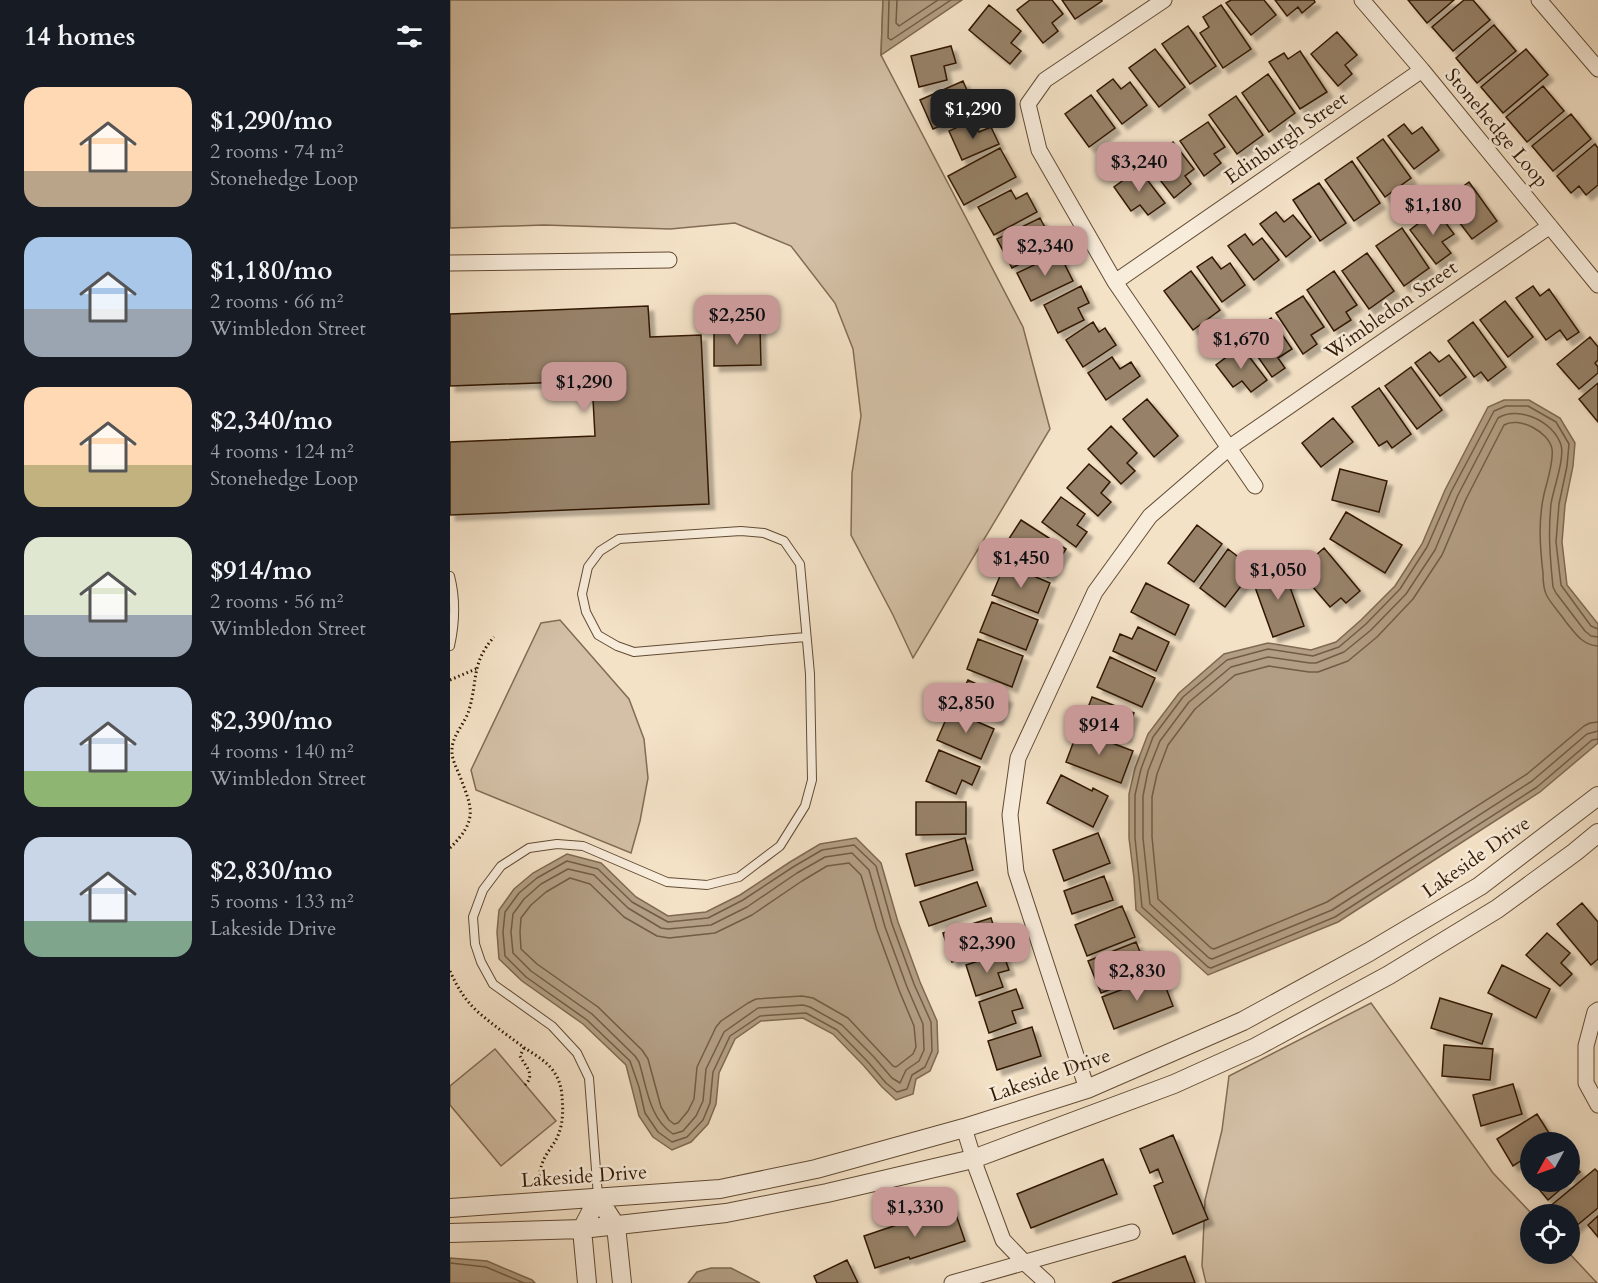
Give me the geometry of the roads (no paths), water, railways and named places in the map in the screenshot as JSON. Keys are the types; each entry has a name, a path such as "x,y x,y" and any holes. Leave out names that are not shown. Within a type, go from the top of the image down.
{"street":[{"path":"1164,0 1045,80 1028,104 1040,150 1115,282 1256,486"},
{"name":"Stonehedge Loop","path":"1362,0 1598,285"},
{"path":"1539,0 1598,69"},
{"name":"Edinburgh Street","path":"1115,282 1422,70"},
{"name":"Wimbledon Street","path":"1088,1089 1016,872 1010,815 1018,758 1095,592 1150,516 1230,447 1550,226"},
{"path":"450,263 669,260"},
{"name":"Lakeside Drive","path":"450,1208 720,1189 816,1169 964,1128 1088,1089 1243,1021 1369,952 1480,886 1598,796"},
{"path":"450,1233 582,1229 726,1214 973,1159 1174,1084 1256,1047 1389,975 1497,909 1598,833"},
{"path":"1598,1010 1595,1012 1586,1046 1586,1083 1598,1105"},
{"path":"964,1128 1003,1240 1047,1283"},
{"path":"587,1283 582,1229 598,1198 616,1226 622,1283"},
{"path":"952,1283 1132,1232"}],"lane":[{"path":"598,1198 589,1078 577,1053 552,1026 493,984 481,962 475,944 473,917 483,890 501,866 529,848 557,844 583,846 667,882 707,885 739,877 780,846 805,806 812,780 810,674 800,564 784,541 764,533 741,531 619,539 600,551 588,567 582,594 586,612 597,635 634,652 806,637"},
{"path":"450,576 455,622 450,646"}],"water":[{"path":"883,0 962,0 881,55"},
{"path":"1504,400 1529,400 1560,418 1575,443 1565,505 1562,542 1567,585 1598,624 1598,743 1540,792 1338,922 1208,975 1136,910 1129,838 1129,794 1135,768 1148,734 1179,693 1224,654 1268,643 1311,650 1336,642 1361,620 1395,586 1422,544 1445,490 1488,407"},
{"path":"856,838 881,863 898,922 937,1021 938,1052 930,1071 916,1079 913,1094 896,1100 833,1034 803,1018 761,1021 735,1039 719,1073 716,1104 708,1124 691,1142 672,1150 653,1137 639,1116 626,1065 583,1024 522,981 499,959 497,932 499,910 514,889 533,873 567,854 601,863 636,897 668,916 706,912 740,895 820,844"},
{"path":"450,1258 487,1261 535,1283 450,1283"},
{"path":"711,1268 731,1268 760,1283 688,1283 697,1272"}]}
